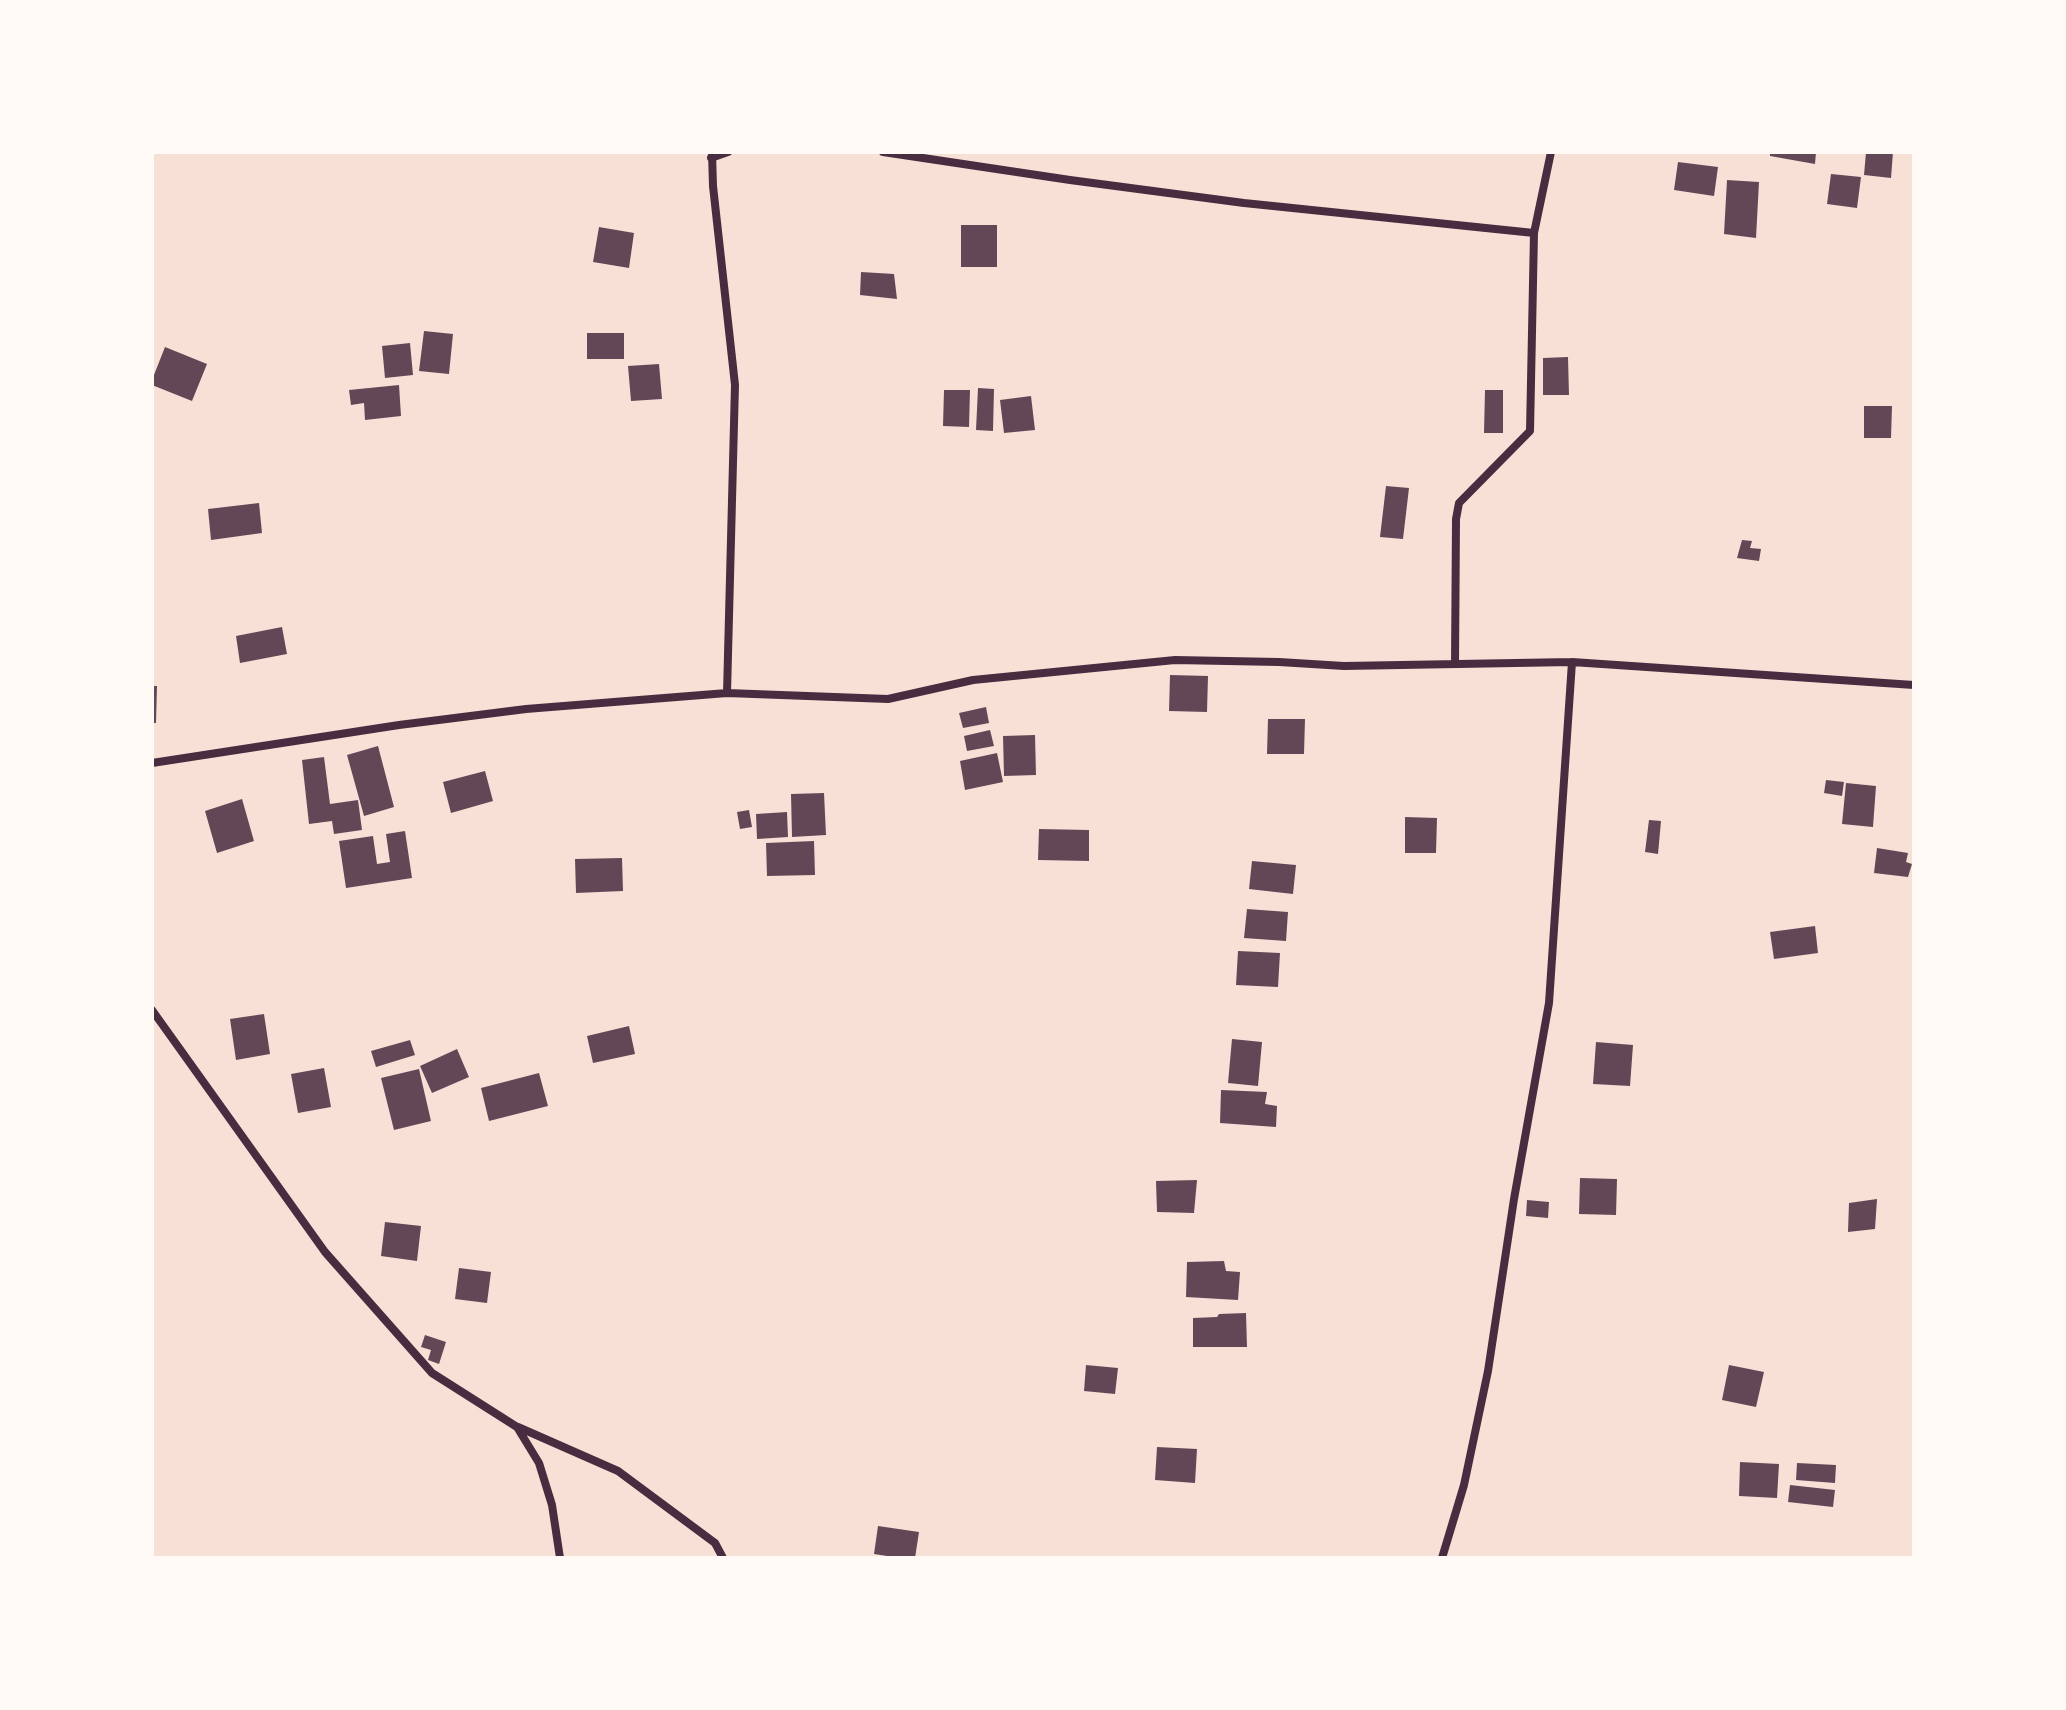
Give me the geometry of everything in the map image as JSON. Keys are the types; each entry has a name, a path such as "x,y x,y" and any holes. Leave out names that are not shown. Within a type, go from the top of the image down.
{"street":[{"path":"727,693 735,385 712,155 728,152"},
{"path":"883,152 1244,203 1534,233"},
{"path":"1455,664 1456,519 1459,503 1530,431 1534,233 1551,152"},
{"path":"152,763 526,709 727,693 888,699 973,680 1175,660 1344,666 1572,662 1914,685"},
{"path":"1442,1558 1464,1485 1488,1371 1514,1199 1549,1003 1572,662"},
{"path":"152,1010 325,1252 432,1373 517,1427 618,1471 715,1543 723,1558"},
{"path":"517,1427 539,1463 552,1505 560,1558"}],"building":[{"path":"1770,152 1816,152 1815,164 1770,156"},
{"path":"1866,152 1893,152 1891,178 1864,175"},
{"path":"1678,162 1718,167 1714,196 1674,190"},
{"path":"1831,174 1861,177 1857,208 1827,204"},
{"path":"1727,180 1759,182 1756,238 1724,234"},
{"path":"961,225 997,225 997,267 961,267"},
{"path":"599,227 634,233 629,268 593,262"},
{"path":"861,272 894,274 897,299 860,295"},
{"path":"424,331 453,334 449,374 419,371"},
{"path":"587,333 624,333 624,359 587,359"},
{"path":"410,343 413,375 385,378 382,346"},
{"path":"165,347 207,364 192,401 152,385"},
{"path":"1568,357 1569,395 1543,395 1543,358"},
{"path":"659,364 662,399 631,401 628,366"},
{"path":"399,385 401,416 365,420 364,403 351,405 349,390"},
{"path":"978,388 994,389 993,431 976,430"},
{"path":"944,390 970,390 969,427 943,426"},
{"path":"1485,390 1503,390 1503,433 1484,433"},
{"path":"1031,396 1035,430 1004,433 1000,400"},
{"path":"1864,406 1892,406 1891,438 1864,438"},
{"path":"1386,486 1409,488 1403,539 1380,537"},
{"path":"259,503 262,533 211,540 208,509"},
{"path":"1742,540 1752,541 1750,548 1761,549 1759,561 1737,558"},
{"path":"282,627 287,654 240,663 236,636"},
{"path":"1170,675 1208,676 1207,712 1169,711"},
{"path":"152,686 157,686 156,723 152,723"},
{"path":"986,707 989,723 963,728 959,713"},
{"path":"1268,719 1305,719 1304,754 1267,754"},
{"path":"990,730 994,746 967,751 964,736"},
{"path":"1035,735 1036,775 1004,776 1003,736"},
{"path":"378,746 394,807 364,816 347,755"},
{"path":"997,753 1003,782 965,790 960,761"},
{"path":"324,757 330,804 358,800 362,830 334,834 332,821 309,824 302,760"},
{"path":"485,771 493,801 451,813 443,782"},
{"path":"1826,780 1844,782 1842,796 1824,793"},
{"path":"1846,783 1876,786 1873,827 1842,824"},
{"path":"824,793 826,835 792,837 791,794"},
{"path":"242,799 254,841 217,853 205,811"},
{"path":"749,810 752,827 740,829 737,812"},
{"path":"787,812 788,837 757,839 756,814"},
{"path":"1405,817 1437,818 1436,853 1405,853"},
{"path":"1649,820 1661,821 1658,854 1645,852"},
{"path":"1039,829 1089,830 1089,861 1038,860"},
{"path":"405,831 412,878 346,888 339,841 373,836 377,864 390,862 386,834"},
{"path":"814,841 815,875 767,876 766,843"},
{"path":"1877,848 1908,853 1906,862 1912,864 1908,877 1874,873"},
{"path":"622,858 623,891 576,893 575,859"},
{"path":"1252,861 1296,865 1293,894 1249,889"},
{"path":"1247,909 1288,912 1286,941 1244,938"},
{"path":"1815,926 1818,953 1774,959 1770,932"},
{"path":"1238,951 1280,953 1278,987 1236,985"},
{"path":"264,1014 270,1054 236,1060 230,1019"},
{"path":"629,1026 635,1054 593,1063 587,1036"},
{"path":"1232,1039 1262,1042 1258,1086 1228,1083"},
{"path":"410,1040 415,1055 376,1067 371,1051"},
{"path":"1596,1042 1633,1045 1630,1086 1593,1084"},
{"path":"457,1049 469,1077 432,1093 420,1066"},
{"path":"324,1068 331,1107 298,1113 291,1074"},
{"path":"419,1069 431,1121 394,1130 381,1078"},
{"path":"539,1073 548,1106 489,1121 481,1088"},
{"path":"1221,1090 1267,1092 1265,1104 1277,1106 1276,1127 1220,1123"},
{"path":"1580,1178 1617,1179 1616,1215 1579,1214"},
{"path":"1197,1180 1194,1213 1157,1212 1156,1181"},
{"path":"1877,1199 1875,1229 1848,1232 1849,1203"},
{"path":"1527,1200 1549,1202 1548,1218 1526,1216"},
{"path":"385,1222 421,1226 417,1261 381,1256"},
{"path":"1224,1261 1226,1271 1240,1272 1238,1300 1186,1297 1187,1262"},
{"path":"459,1268 491,1272 487,1303 455,1299"},
{"path":"1246,1313 1247,1347 1193,1347 1193,1318"},
{"path":"425,1335 446,1342 439,1364 428,1360 431,1350 421,1347"},
{"path":"1086,1365 1118,1368 1115,1394 1084,1391"},
{"path":"1729,1365 1764,1372 1756,1407 1722,1400"},
{"path":"1157,1447 1197,1449 1195,1483 1155,1480"},
{"path":"1740,1462 1779,1464 1777,1498 1739,1496"},
{"path":"1797,1463 1836,1465 1835,1483 1796,1480"},
{"path":"1790,1485 1835,1490 1833,1507 1788,1502"},
{"path":"878,1526 919,1532 915,1558 887,1558 874,1554"}]}
